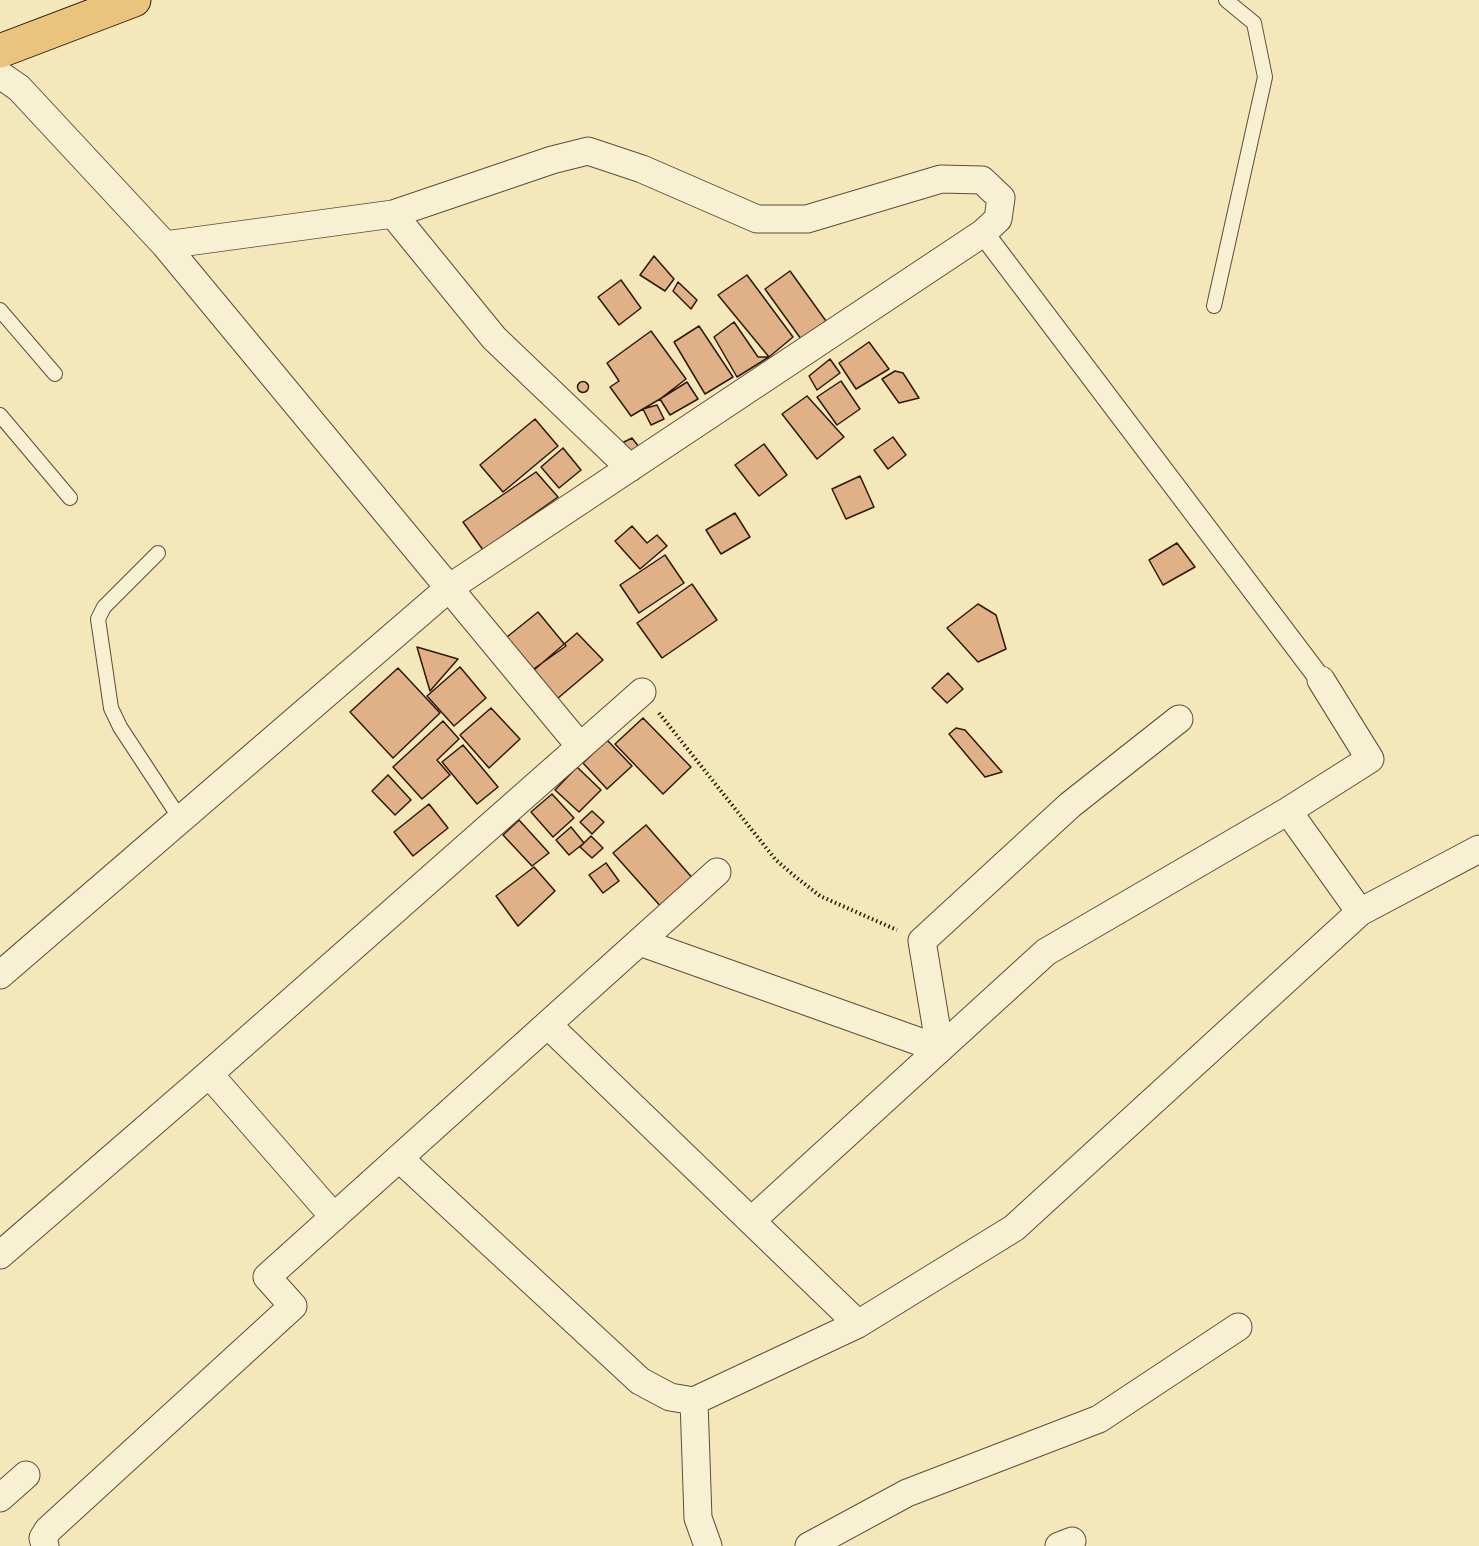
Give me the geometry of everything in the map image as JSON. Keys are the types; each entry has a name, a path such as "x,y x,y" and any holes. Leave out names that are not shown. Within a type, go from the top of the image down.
{"highway":[{"path":"0,51 134,0"}],"street":[{"path":"0,75 19,88 165,245 579,745"},
{"path":"0,975 450,588 983,233 998,219 1001,198 982,180 941,179 807,219 757,219 642,169 588,151 552,160 393,214 165,245"},
{"path":"393,214 494,338 630,468"},
{"path":"751,1221 1046,952 1288,811 1370,759 1321,680 983,233"},
{"path":"0,1255 642,692"},
{"path":"940,1049 922,941 1070,805 1179,719"},
{"path":"1288,811 1360,912"},
{"path":"399,1158 640,1382 670,1397 694,1401 858,1324 1014,1228 1360,912 1479,849"},
{"path":"45,1546 43,1538 48,1530 293,1306 267,1277 717,872"},
{"path":"640,942 940,1049"},
{"path":"548,1025 858,1324"},
{"path":"209,1074 334,1217"},
{"path":"809,1546 907,1493 1099,1419 1238,1327"},
{"path":"694,1401 698,1518 708,1546"},
{"path":"0,1498 26,1475"}],"lane":[{"path":"1214,306 1265,77 1254,23 1226,0"},
{"path":"0,310 55,374"},
{"path":"0,415 70,498"},
{"path":"158,553 104,607 98,620 111,708 120,728 181,820"}],"path":[{"path":"642,692 776,859 792,874 820,896 922,941"}],"building":[{"path":"654,256 674,279 665,291 640,275"},
{"path":"790,271 826,321 801,339 765,289"},
{"path":"747,275 793,337 769,357 718,295"},
{"path":"621,280 641,308 619,325 598,297"},
{"path":"678,282 697,300 691,309 673,291"},
{"path":"734,322 758,357 769,357 737,377 714,337"},
{"path":"699,326 733,377 705,394 674,342"},
{"path":"651,331 686,379 660,399 631,416 610,387 619,381 607,363"},
{"path":"869,342 889,369 856,389 839,363"},
{"path":"830,359 840,373 817,390 809,376"},
{"path":"895,371 903,373 919,398 899,403 882,379"},
{"path":"583,381 589,387 583,393 577,387"},
{"path":"841,381 860,409 837,425 817,397"},
{"path":"687,382 698,399 670,415 660,399"},
{"path":"807,396 844,437 817,459 782,414"},
{"path":"657,405 664,419 651,425 643,409"},
{"path":"535,419 558,446 503,492 480,465"},
{"path":"893,437 906,455 888,469 874,450"},
{"path":"632,438 639,447 625,454 622,443"},
{"path":"764,444 787,475 759,496 735,465"},
{"path":"563,448 581,470 559,488 541,467"},
{"path":"536,472 558,497 483,550 463,522"},
{"path":"860,476 874,507 846,519 832,489"},
{"path":"735,513 750,537 721,554 706,530"},
{"path":"632,526 647,543 657,535 667,546 640,569 615,541"},
{"path":"1177,543 1195,567 1163,585 1149,560"},
{"path":"665,555 684,583 639,613 620,585"},
{"path":"692,584 717,620 662,658 637,623"},
{"path":"978,604 996,615 1006,649 978,662 947,628"},
{"path":"538,612 566,646 528,673 502,641"},
{"path":"577,633 603,660 551,704 527,676"},
{"path":"417,647 458,659 430,691"},
{"path":"460,667 486,698 454,726 427,696"},
{"path":"398,668 440,713 393,758 350,712"},
{"path":"948,673 963,689 947,703 932,688"},
{"path":"491,708 520,739 489,768 460,735"},
{"path":"643,718 691,767 663,794 615,744"},
{"path":"443,721 459,739 437,760 450,775 422,799 393,767"},
{"path":"956,728 965,730 1002,772 985,777 949,734"},
{"path":"607,740 632,766 607,789 583,763"},
{"path":"463,745 498,787 477,804 442,762"},
{"path":"577,767 601,790 579,812 555,790"},
{"path":"388,775 411,800 395,815 372,791"},
{"path":"552,794 574,818 553,837 531,812"},
{"path":"429,804 448,828 413,856 394,832"},
{"path":"592,811 604,822 592,834 580,822"},
{"path":"519,820 549,853 532,866 503,835"},
{"path":"646,825 695,881 663,909 613,853"},
{"path":"571,827 584,843 569,855 556,840"},
{"path":"591,836 603,848 592,858 580,847"},
{"path":"606,863 619,881 603,893 589,875"},
{"path":"534,867 555,891 518,926 496,896"}]}
